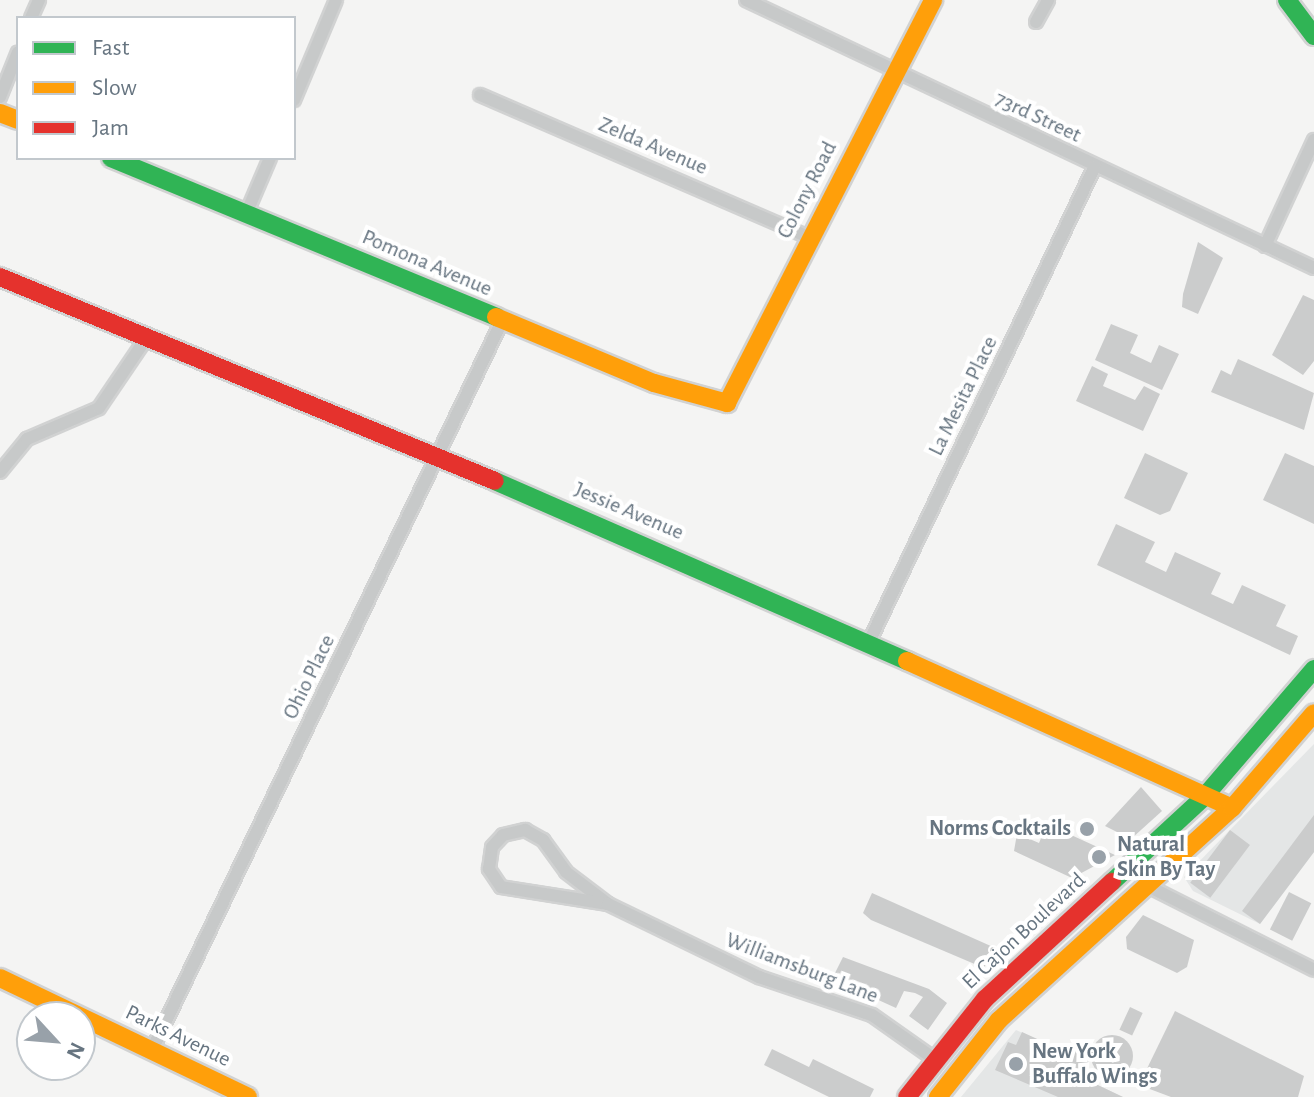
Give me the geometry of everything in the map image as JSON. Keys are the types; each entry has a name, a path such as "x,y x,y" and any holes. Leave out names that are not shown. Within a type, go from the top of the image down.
{"street":[{"path":"296,95 336,0"},
{"name":"73rd Street","path":"746,0 1314,268"},
{"name":"Colony Road","path":"727,403 933,0"},
{"path":"1036,22 1048,0"},
{"path":"1287,0 1314,36"},
{"path":"0,97 16,57"},
{"name":"Zelda Avenue","path":"480,95 810,238"},
{"path":"1265,246 1314,140"},
{"name":"Pomona Avenue","path":"116,160 660,385 727,403"},
{"path":"246,214 269,160"},
{"name":"La Mesita Place","path":"868,644 1095,166"},
{"name":"Jessie Avenue","path":"0,277 437,456 868,644 1232,808"},
{"name":"Ohio Place","path":"152,1050 502,321"},
{"path":"0,471 27,439 99,408 147,337"},
{"name":"El Cajon Boulevard","path":"907,1097 933,1058 985,999 1204,797 1314,669"},
{"path":"936,1097 999,1020 1232,808 1314,713"},
{"name":"Williamsburg Lane","path":"608,904 508,891 489,869 492,847 503,835 525,830 608,904 759,977 872,1015 933,1058"},
{"path":"1146,885 1314,970"},
{"name":"Parks Avenue","path":"0,978 248,1097"},
{"path":"933,1058 936,1097"}],"shaded area":[{"path":"1314,744 1314,852 1260,924 1193,891 1184,877"},
{"path":"1016,1030 1070,1054 1076,1043 1093,1051 1081,1077 1123,1097 961,1097"}],"building":[{"path":"1198,242 1223,258 1198,314 1182,307"},
{"path":"1303,295 1314,300 1314,361 1303,375 1272,355"},
{"path":"1111,324 1138,335 1130,353 1151,363 1159,345 1179,354 1162,390 1095,360"},
{"path":"1238,359 1314,393 1304,430 1211,392 1221,370 1231,375"},
{"path":"1092,366 1108,374 1103,386 1135,400 1144,386 1160,394 1143,431 1076,401"},
{"path":"1145,453 1188,473 1170,511 1160,515 1124,498"},
{"path":"1285,453 1314,466 1314,524 1263,500"},
{"path":"1116,524 1155,542 1145,562 1166,572 1175,552 1221,573 1211,594 1233,604 1242,585 1286,605 1276,626 1298,636 1290,655 1097,565"},
{"path":"1141,787 1162,811 1131,839 1105,826"},
{"path":"1314,815 1314,852 1260,924 1242,911"},
{"path":"1020,816 1032,822 1025,837 1039,843 1047,824 1115,855 1072,878 1014,851"},
{"path":"1230,830 1250,845 1210,898 1190,883"},
{"path":"1289,892 1311,903 1292,941 1270,929"},
{"path":"872,893 993,947 984,968 871,920 863,913"},
{"path":"1143,915 1194,940 1187,967 1177,973 1127,949 1126,937"},
{"path":"843,957 929,989 947,1003 928,1030 909,1016 923,997 904,991 896,1008 832,979"},
{"path":"1130,1007 1143,1013 1132,1036 1119,1030"},
{"path":"1175,1011 1304,1076 1298,1097 1171,1097 1139,1085"},
{"path":"1022,1032 1070,1054 1076,1043 1093,1051 1081,1077 1123,1097 1058,1097 995,1070 1008,1042 1016,1045"},
{"path":"1112,1035 1127,1041 1133,1056 1127,1071 1112,1077 1097,1071 1091,1056 1097,1041"},
{"path":"772,1049 809,1067 813,1059 874,1089 870,1097 829,1097 764,1065"}],"traffic: fast":[{"path":"1287,0 1314,36"},
{"path":"116,160 496,317"},
{"path":"495,481 907,661"},
{"path":"1112,882 1204,797 1314,669"}],"traffic: slow":[{"path":"496,317 654,383 727,403 933,0"},
{"path":"0,113 16,119"},
{"path":"907,661 1232,808"},
{"path":"938,1097 999,1020 1232,808 1314,713"},
{"path":"0,978 248,1097"}],"traffic: jam":[{"path":"0,277 495,481"},
{"path":"907,1097 985,999 1112,882"}],"place":[{"name":"Norms Cocktails","path":"1087,829"},
{"name":"Natural Skin By Tay","path":"1099,857"},
{"name":"New York Buffalo Wings","path":"1016,1064"}]}
